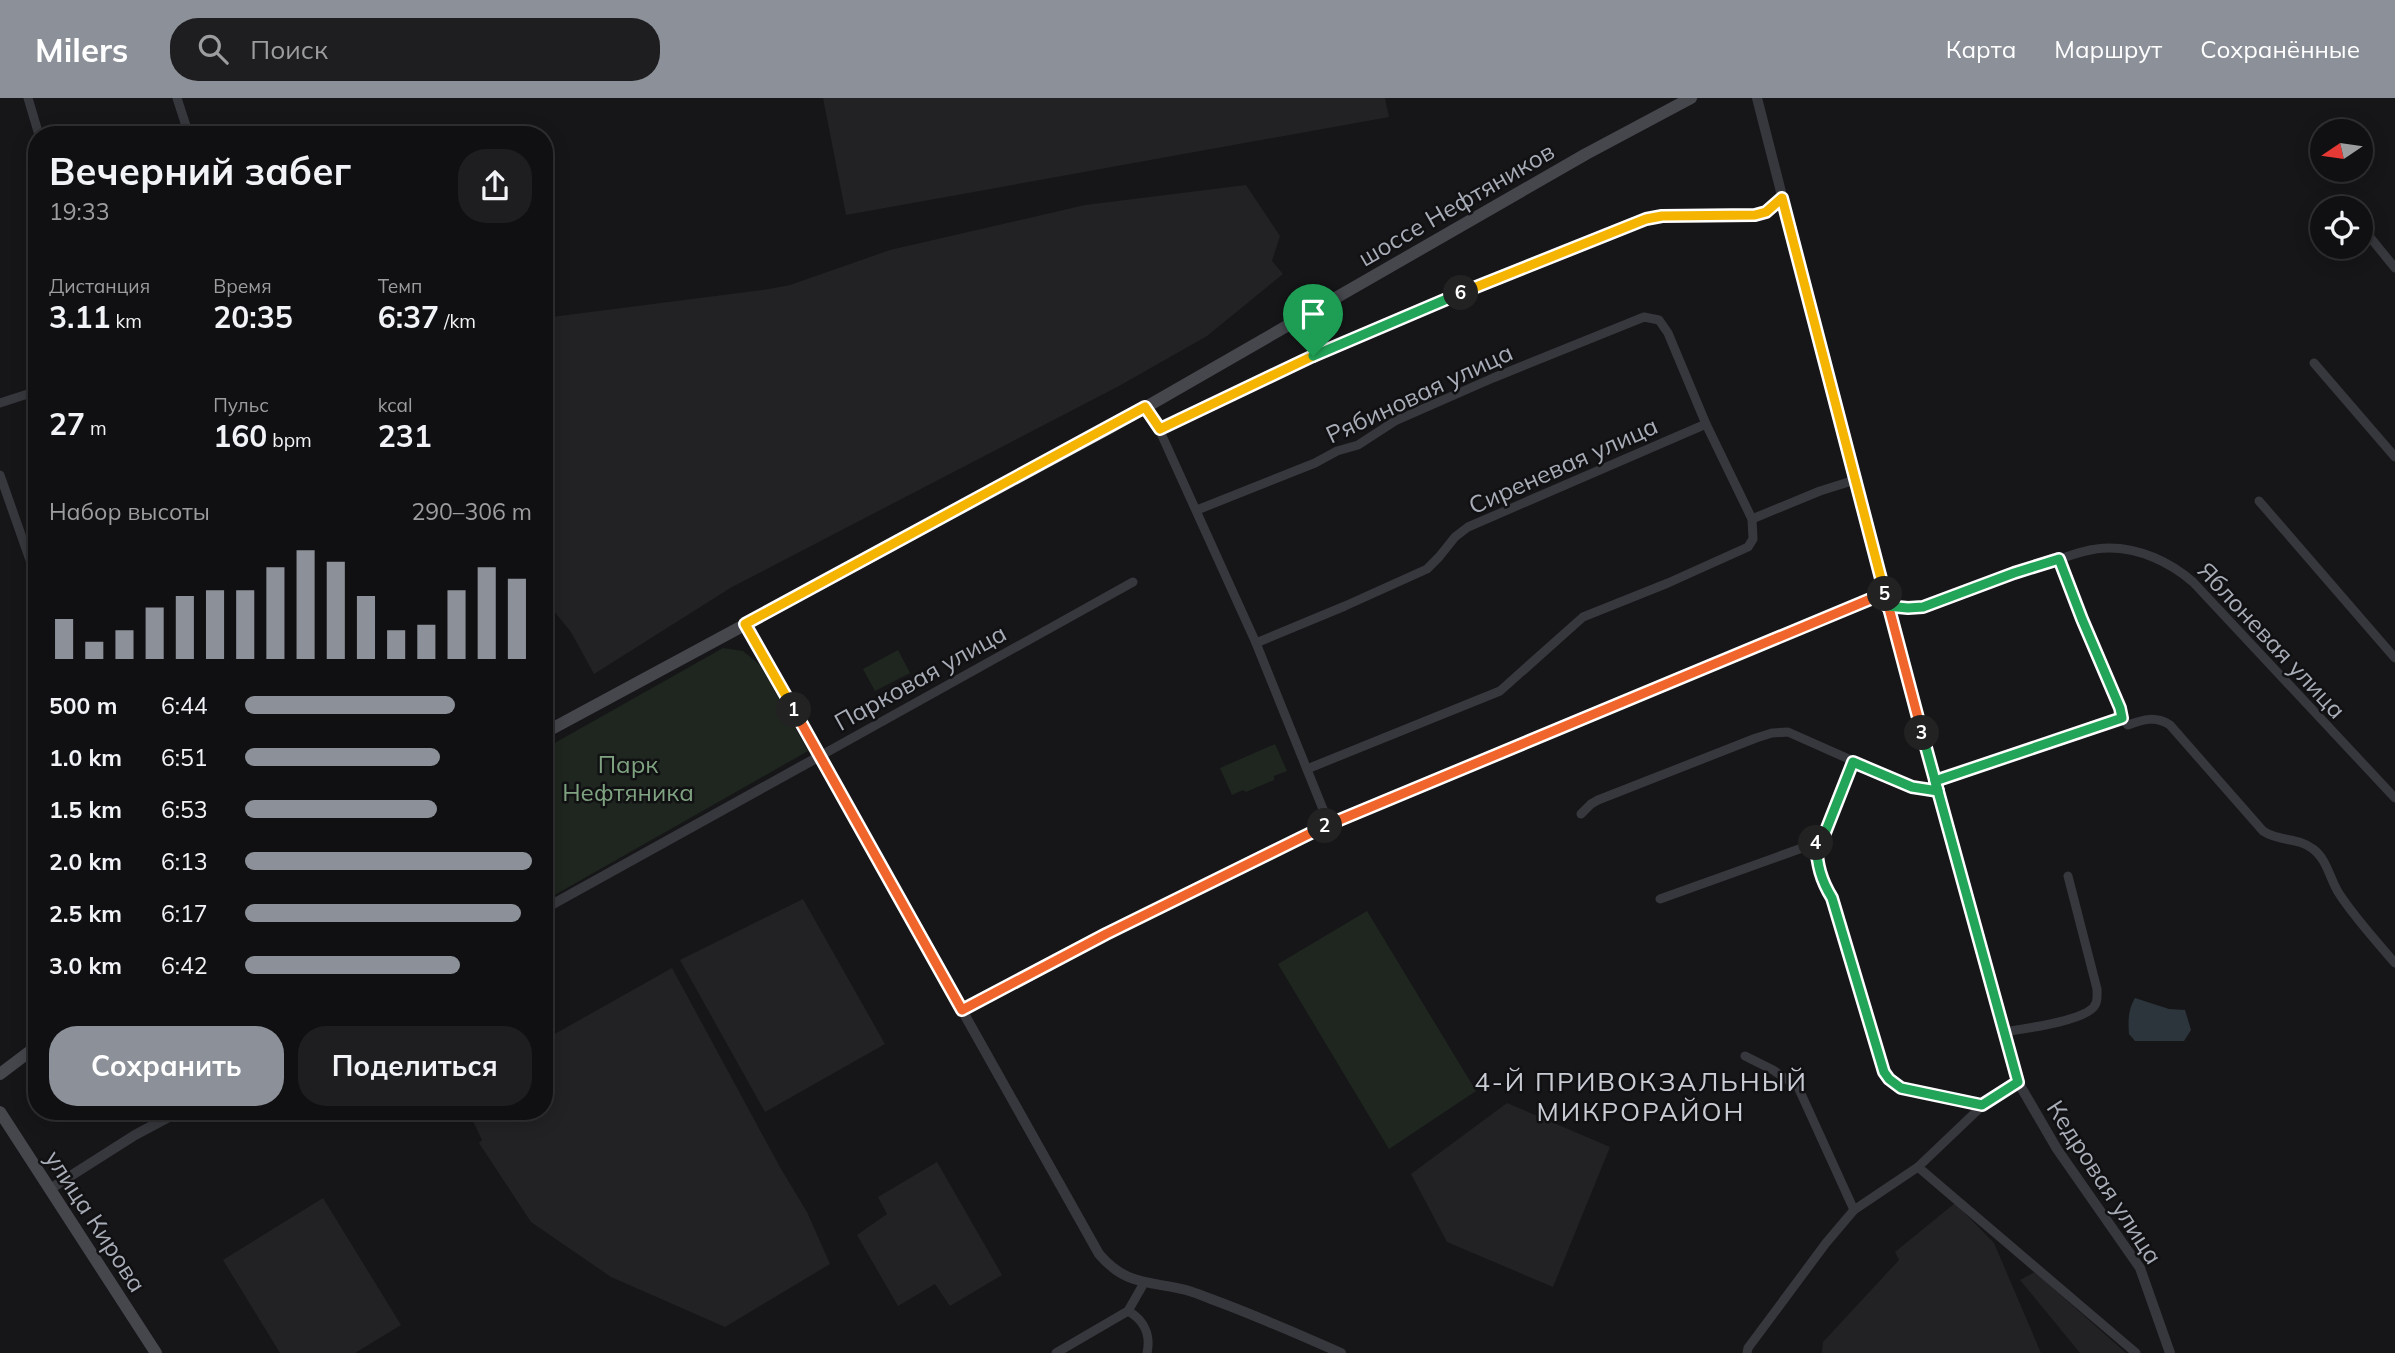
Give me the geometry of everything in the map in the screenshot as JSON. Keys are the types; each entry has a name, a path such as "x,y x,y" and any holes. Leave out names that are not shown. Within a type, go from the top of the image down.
{"main road":[{"name":"шоссе Нефтяников","path":"553,728 1145,407 1586,154 1691,98"},
{"path":"0,1074 28,1053"},
{"name":"улица Кирова","path":"0,1112 153,1352"}],"street":[{"path":"28,98 36,126"},
{"path":"177,98 187,126"},
{"name":"Кедровая улица","path":"1757,98 1887,606 2018,1082 2057,1149 2140,1268 2170,1353"},
{"path":"1160,429 1313,356 1646,219 1662,216 1755,215 1766,212 1782,198"},
{"path":"2373,241 2395,268"},
{"name":"Рябиновая улица","path":"1197,510 1315,463 1337,451 1358,445 1395,421 1637,318 1652,317 1659,320 1668,333 1706,424"},
{"path":"2314,363 2395,457"},
{"path":"0,403 28,394"},
{"path":"1145,407 1160,429 1256,643 1329,824"},
{"path":"1307,769 1500,691 1583,617 1742,551 1752,543 1752,519 1706,424"},
{"name":"Сиреневая улица","path":"1256,643 1427,569 1455,537 1468,527 1706,424"},
{"path":"0,475 28,554"},
{"path":"1752,519 1820,491 1855,480"},
{"path":"2259,501 2395,658"},
{"name":"Яблоневая улица","path":"1887,606 1923,607 2014,573 2108,548 2157,559 2180,571 2395,797"},
{"path":"2059,559 2122,718 2128,725 2152,719 2160,719 2170,725 2263,831 2272,837 2299,840 2315,850 2326,865 2338,893 2395,963"},
{"name":"Парковая улица","path":"553,904 1133,582"},
{"path":"962,1010 1106,934 1329,824 1885,593"},
{"path":"745,624 1099,1254 1115,1269 1144,1283 1186,1290 1341,1353"},
{"path":"1581,814 1598,800 1772,733 1788,732 1912,787 1937,786 2122,718"},
{"path":"1660,899 1816,843 1825,833 1853,762"},
{"path":"1816,843 1822,881 1832,898 1884,1072 1901,1088 1982,1105"},
{"path":"2003,1032 2077,1017 2092,1010 2096,1004 2097,989 2068,876"},
{"path":"1745,1056 1798,1087 1854,1210"},
{"path":"1747,1353 1826,1243 1854,1210 1918,1167 1982,1105 2018,1082"},
{"path":"50,1189 163,1120"},
{"path":"1918,1167 2136,1353"},
{"path":"1056,1353 1128,1311 1144,1283"},
{"path":"1128,1311 1143,1323 1149,1342 1147,1353"}],"shaded area":[{"path":"823,98 1385,98 1389,117 846,215"},
{"path":"1246,185 1280,236 1272,261 1283,274 1207,336 1119,386 732,587 594,674 571,632 553,610 553,317 790,285 890,250 1085,205"},
{"path":"803,899 885,1044 765,1112 680,960"},
{"path":"672,968 807,1212 830,1264 725,1327 611,1277 531,1222 479,1143 482,1140 472,1120 553,1120 553,1035"},
{"path":"2135,998 2169,1009 2185,1010 2191,1030 2184,1041 2135,1041 2129,1034 2129,1024"},
{"path":"1507,1103 1610,1147 1553,1287 1447,1242 1411,1174"},
{"path":"937,1162 1002,1275 950,1306 935,1284 898,1306 857,1235 887,1214 878,1197"},
{"path":"323,1198 401,1325 355,1353 280,1353 223,1260"},
{"path":"1955,1203 1994,1243 2041,1353 1822,1353 1823,1342 1899,1260 1895,1252"},
{"path":"2035,1272 2126,1353 2080,1353 2020,1280"}],"green space":[{"name":"Парк Нефтяника","path":"723,648 743,651 760,665 808,751 553,896 553,744"},
{"path":"898,650 910,673 875,691 863,669"},
{"path":"1275,744 1287,771 1274,776 1274,780 1232,795 1220,768"},
{"path":"1367,911 1476,1091 1389,1149 1278,964"}],"district":[{"name":"4-Й ПРИВОКЗАЛЬНЫЙ МИКРОРАЙОН","path":"1641,1096"}],"route":[{"path":"1313,356 1160,429 1145,407 745,624 962,1010 1106,934 1329,824 1885,593 1887,606 1935,781 2003,1032 2018,1082 1982,1105 1901,1088 1889,1079 1884,1072 1832,898 1822,881 1816,843 1825,833 1853,762 1912,787 1938,791 1935,781 2122,718 2120,708 2059,559 1923,607 1887,606 1885,593 1782,198 1766,212 1755,215 1662,216 1646,219 1313,356"}]}
